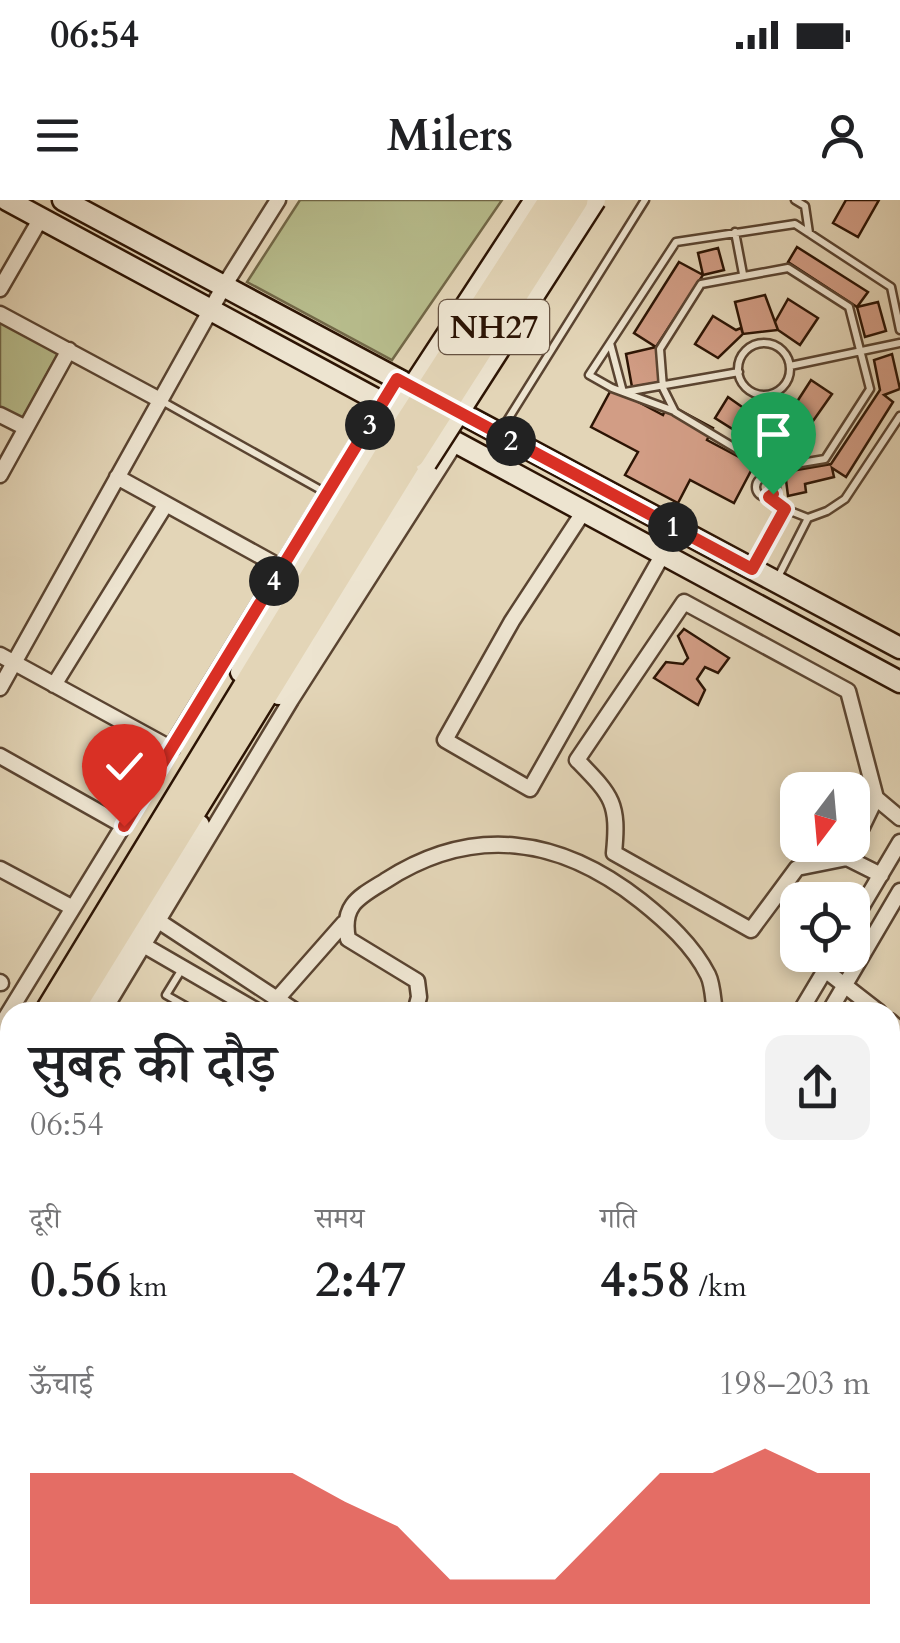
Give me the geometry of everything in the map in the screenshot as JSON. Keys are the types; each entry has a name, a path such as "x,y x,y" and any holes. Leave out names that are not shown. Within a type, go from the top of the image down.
{"highway":[{"name":"NH27","path":"53,1002 78,954 404,449 552,200"},
{"name":"NH27","path":"404,449 575,200"},
{"path":"369,504 404,449"},
{"name":"NH27","path":"76,1002 369,504"}],"street":[{"path":"7,200 900,682"},
{"path":"64,200 900,648"},
{"path":"0,688 7,659 278,200"},
{"path":"94,1002 237,760 534,200"},
{"path":"43,1002 404,449 594,200"},
{"path":"0,289 41,218"},
{"path":"0,314 160,400"},
{"path":"0,475 69,350"},
{"path":"15,1002 397,379"},
{"path":"0,415 26,428"},
{"path":"109,1002 291,700 456,442"},
{"path":"117,477 282,568"},
{"path":"54,685 166,504"},
{"path":"616,528 629,504"},
{"path":"584,511 512,620 444,740 530,789 663,554"},
{"path":"827,862 796,868 751,930 614,853 617,820 608,792 577,760 684,602 848,691 869,772"},
{"path":"7,659 172,749"},
{"path":"0,756 124,826"},
{"path":"870,775 876,798 900,818"},
{"path":"870,811 876,798"},
{"path":"870,894 900,842"},
{"path":"277,999 344,923 352,902 422,858 466,848 528,846 563,854 619,884 673,927 709,976 714,1002"},
{"path":"855,862 881,876"},
{"path":"0,869 73,908"},
{"path":"835,1002 900,891"},
{"path":"160,922 282,1002"},
{"path":"344,923 348,939 416,981 418,1002"},
{"path":"145,946 241,1002"},
{"path":"806,1002 824,972"},
{"path":"828,972 868,1002"}],"lane":[{"path":"498,434 645,200"},
{"path":"795,200 807,203 810,234"},
{"path":"675,412 663,388 660,350 701,284 788,268 849,307 870,389 825,458 777,467 675,412 589,375 676,242 795,224 891,287 900,330"},
{"path":"735,232 743,274"},
{"path":"610,343 623,392"},
{"path":"790,366 900,343"},
{"path":"758,344 776,346 790,366 790,375 781,389 766,395 750,390 739,372 744,353 758,344"},
{"path":"623,392 739,372"},
{"path":"160,400 329,494"},
{"path":"776,581 808,518 846,499 900,416"},
{"path":"759,460 763,477"},
{"path":"769,497 776,485 772,479 763,477 757,481 760,496 808,518"},
{"path":"752,569 785,509"},
{"path":"178,1002 166,995 182,968"}],"green space":[{"path":"300,200 502,200 392,360 247,282"},
{"path":"0,319 59,352 22,419 0,407"}],"building":[{"path":"846,200 879,200 858,237 833,223"},
{"path":"797,247 868,292 857,307 788,262"},
{"path":"718,248 724,270 703,275 698,253"},
{"path":"679,262 703,275 656,347 634,333"},
{"path":"765,295 778,330 743,334 735,302"},
{"path":"788,299 818,318 800,345 778,330 775,322"},
{"path":"878,302 886,331 865,337 857,307"},
{"path":"713,316 736,330 741,328 743,334 718,358 695,344"},
{"path":"656,347 661,382 632,387 626,354"},
{"path":"892,354 900,389 884,395 893,402 846,477 832,468 834,477 805,484 806,492 788,496 785,472 831,464 880,390 874,360"},
{"path":"811,380 832,394 813,421 793,408"},
{"path":"612,388 663,415 668,404 713,428 707,440 754,465 734,503 690,480 678,503 625,475 638,452 591,427"},
{"path":"728,397 755,416 742,435 715,418"},
{"path":"791,409 795,433 762,439 757,415"},
{"path":"684,629 729,658 718,673 705,667 697,679 705,690 698,705 654,678 666,662 683,664 688,658 678,636"}],"route":[{"path":"124,826 397,379 752,569 785,509 769,497 773,494"}]}
